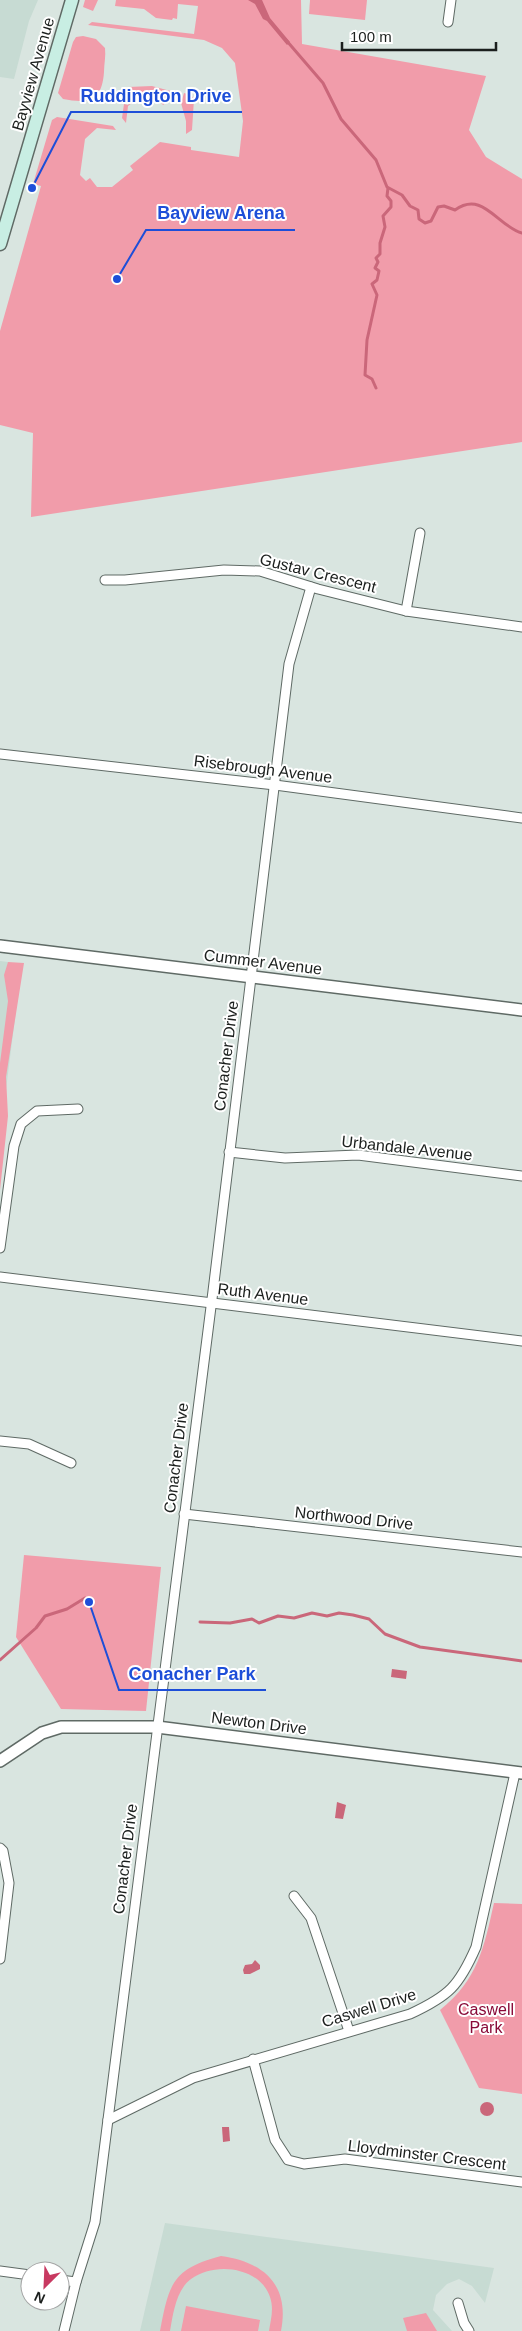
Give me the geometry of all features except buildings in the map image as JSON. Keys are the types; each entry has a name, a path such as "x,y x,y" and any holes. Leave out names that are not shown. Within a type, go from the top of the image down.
{"main road":[{"name":"Bayview Avenue","path":"0,244 4,220 72,0"}],"street":[{"path":"448,22 451,0"},
{"path":"406,611 420,533"},
{"name":"Gustav Crescent","path":"105,580 125,580 224,570 260,571 311,587 406,611 522,627"},
{"name":"Conacher Drive","path":"64,2331 76,2282 95,2222 230,1152 289,664 311,587"},
{"name":"Risebrough Avenue","path":"0,754 275,786 522,818"},
{"name":"Cummer Avenue","path":"0,946 522,1010"},
{"path":"0,1248 14,1146 21,1124 37,1111 78,1109"},
{"name":"Urbandale Avenue","path":"230,1152 285,1158 358,1156 522,1176"},
{"name":"Ruth Avenue","path":"0,1277 522,1341"},
{"path":"0,1440 29,1444 71,1463"},
{"name":"Northwood Drive","path":"184,1514 522,1552"},
{"name":"Newton Drive","path":"0,1761 42,1733 61,1727 157,1726 519,1773"},
{"name":"Caswell Drive","path":"108,2120 193,2078 349,2030 410,2014 433,2004 452,1990 466,1969 476,1947 519,1773"},
{"path":"0,1848 3,1851 9,1883 0,1959"},
{"path":"294,1896 311,1918 349,2030"},
{"name":"Lloydminster Crescent","path":"253,2059 275,2140 288,2160 304,2164 345,2158 522,2182"},
{"path":"0,2271 20,2274"},
{"path":"70,2281 76,2282"},
{"path":"458,2303 464,2323 469,2331"}],"shaded area":[{"path":"0,0 38,0 29,21 14,79 0,77"},
{"path":"248,0 262,0 270,18 290,42 287,45 267,21 263,19 255,4"},
{"path":"0,961 8,962 16,1010 0,1137"},
{"path":"392,1669 407,1671 406,1679 391,1677"},
{"path":"337,1802 346,1805 343,1819 335,1818"},
{"path":"255,1960 260,1965 260,1969 250,1974 244,1974 245,1965 252,1964"},
{"path":"487,2102 492,2104 494,2109 492,2114 487,2116 482,2114 480,2109 482,2104"},
{"path":"222,2127 229,2127 230,2141 223,2142"},
{"path":"165,2223 494,2268 485,2303 472,2286 459,2279 447,2284 436,2295 433,2310 452,2331 140,2331"}],"green space":[{"path":"85,0 98,0 93,11 83,7"},
{"path":"116,0 301,0 302,44 486,76 469,130 486,157 522,179 522,442 31,517 33,433 0,425 0,331 41,186 33,184 52,120 57,117 113,126 116,130 97,128 85,139 80,175 86,181 90,178 97,187 112,187 133,170 130,166 160,142 191,147 191,150 239,157 243,121 235,63 222,48 204,40 88,25 92,22 194,34 198,6 178,4 177,19 173,18 172,20 156,18 144,9 115,6"},
{"path":"310,0 367,0 365,20 309,14"},
{"path":"83,36 96,39 105,48 103,82 97,95 92,98 80,101 63,99 58,93 73,42 76,37"},
{"path":"152,86 174,92 174,97 163,105 157,98 144,96 137,102 136,100 128,106 126,123 122,118 124,104 128,105 131,101 124,100 125,90 128,87"},
{"path":"184,93 191,95 194,99 192,130 186,134 186,121 181,103"},
{"path":"8,962 24,963 6,1077 8,1116 0,1190 0,1063 8,1001 4,975"},
{"path":"24,1555 161,1567 146,1711 61,1709 16,1637"},
{"name":"Caswell Park","path":"494,1903 522,1904 522,2094 479,2088 440,2010 453,1999 471,1975 483,1948"},
{"path":"221,2256 250,2264 270,2278 277,2289 281,2301 283,2315 281,2331 269,2331 272,2306 265,2287 247,2273 224,2269 201,2273 191,2279 182,2289 176,2303 170,2331 160,2331 166,2301 175,2281 192,2267"},
{"path":"186,2306 260,2320 258,2331 181,2331"},
{"path":"426,2313 437,2331 407,2331 403,2318"}],"waterway":[{"path":"286,40 323,83 341,119 376,160 387,187 402,195 410,206 418,210 419,219 425,223 431,221 438,207 444,206 455,210 465,205 474,204 490,211 505,224 522,233"},
{"path":"376,388 372,379 365,375 367,340 377,295 372,284 377,280 379,271 375,268 378,262 376,258 380,254 380,243 385,227 383,216 391,207 391,201 387,196 388,188"},
{"path":"0,1660 36,1628 45,1616 67,1609 85,1598"},
{"path":"200,1622 230,1623 252,1619 259,1623 278,1616 294,1618 312,1613 327,1616 339,1613 369,1619 385,1634 420,1647 522,1661"}],"place":[{"name":"Ruddington Drive","path":"32,188"},
{"name":"Bayview Arena","path":"117,279"},
{"name":"Conacher Park","path":"89,1602"}]}
